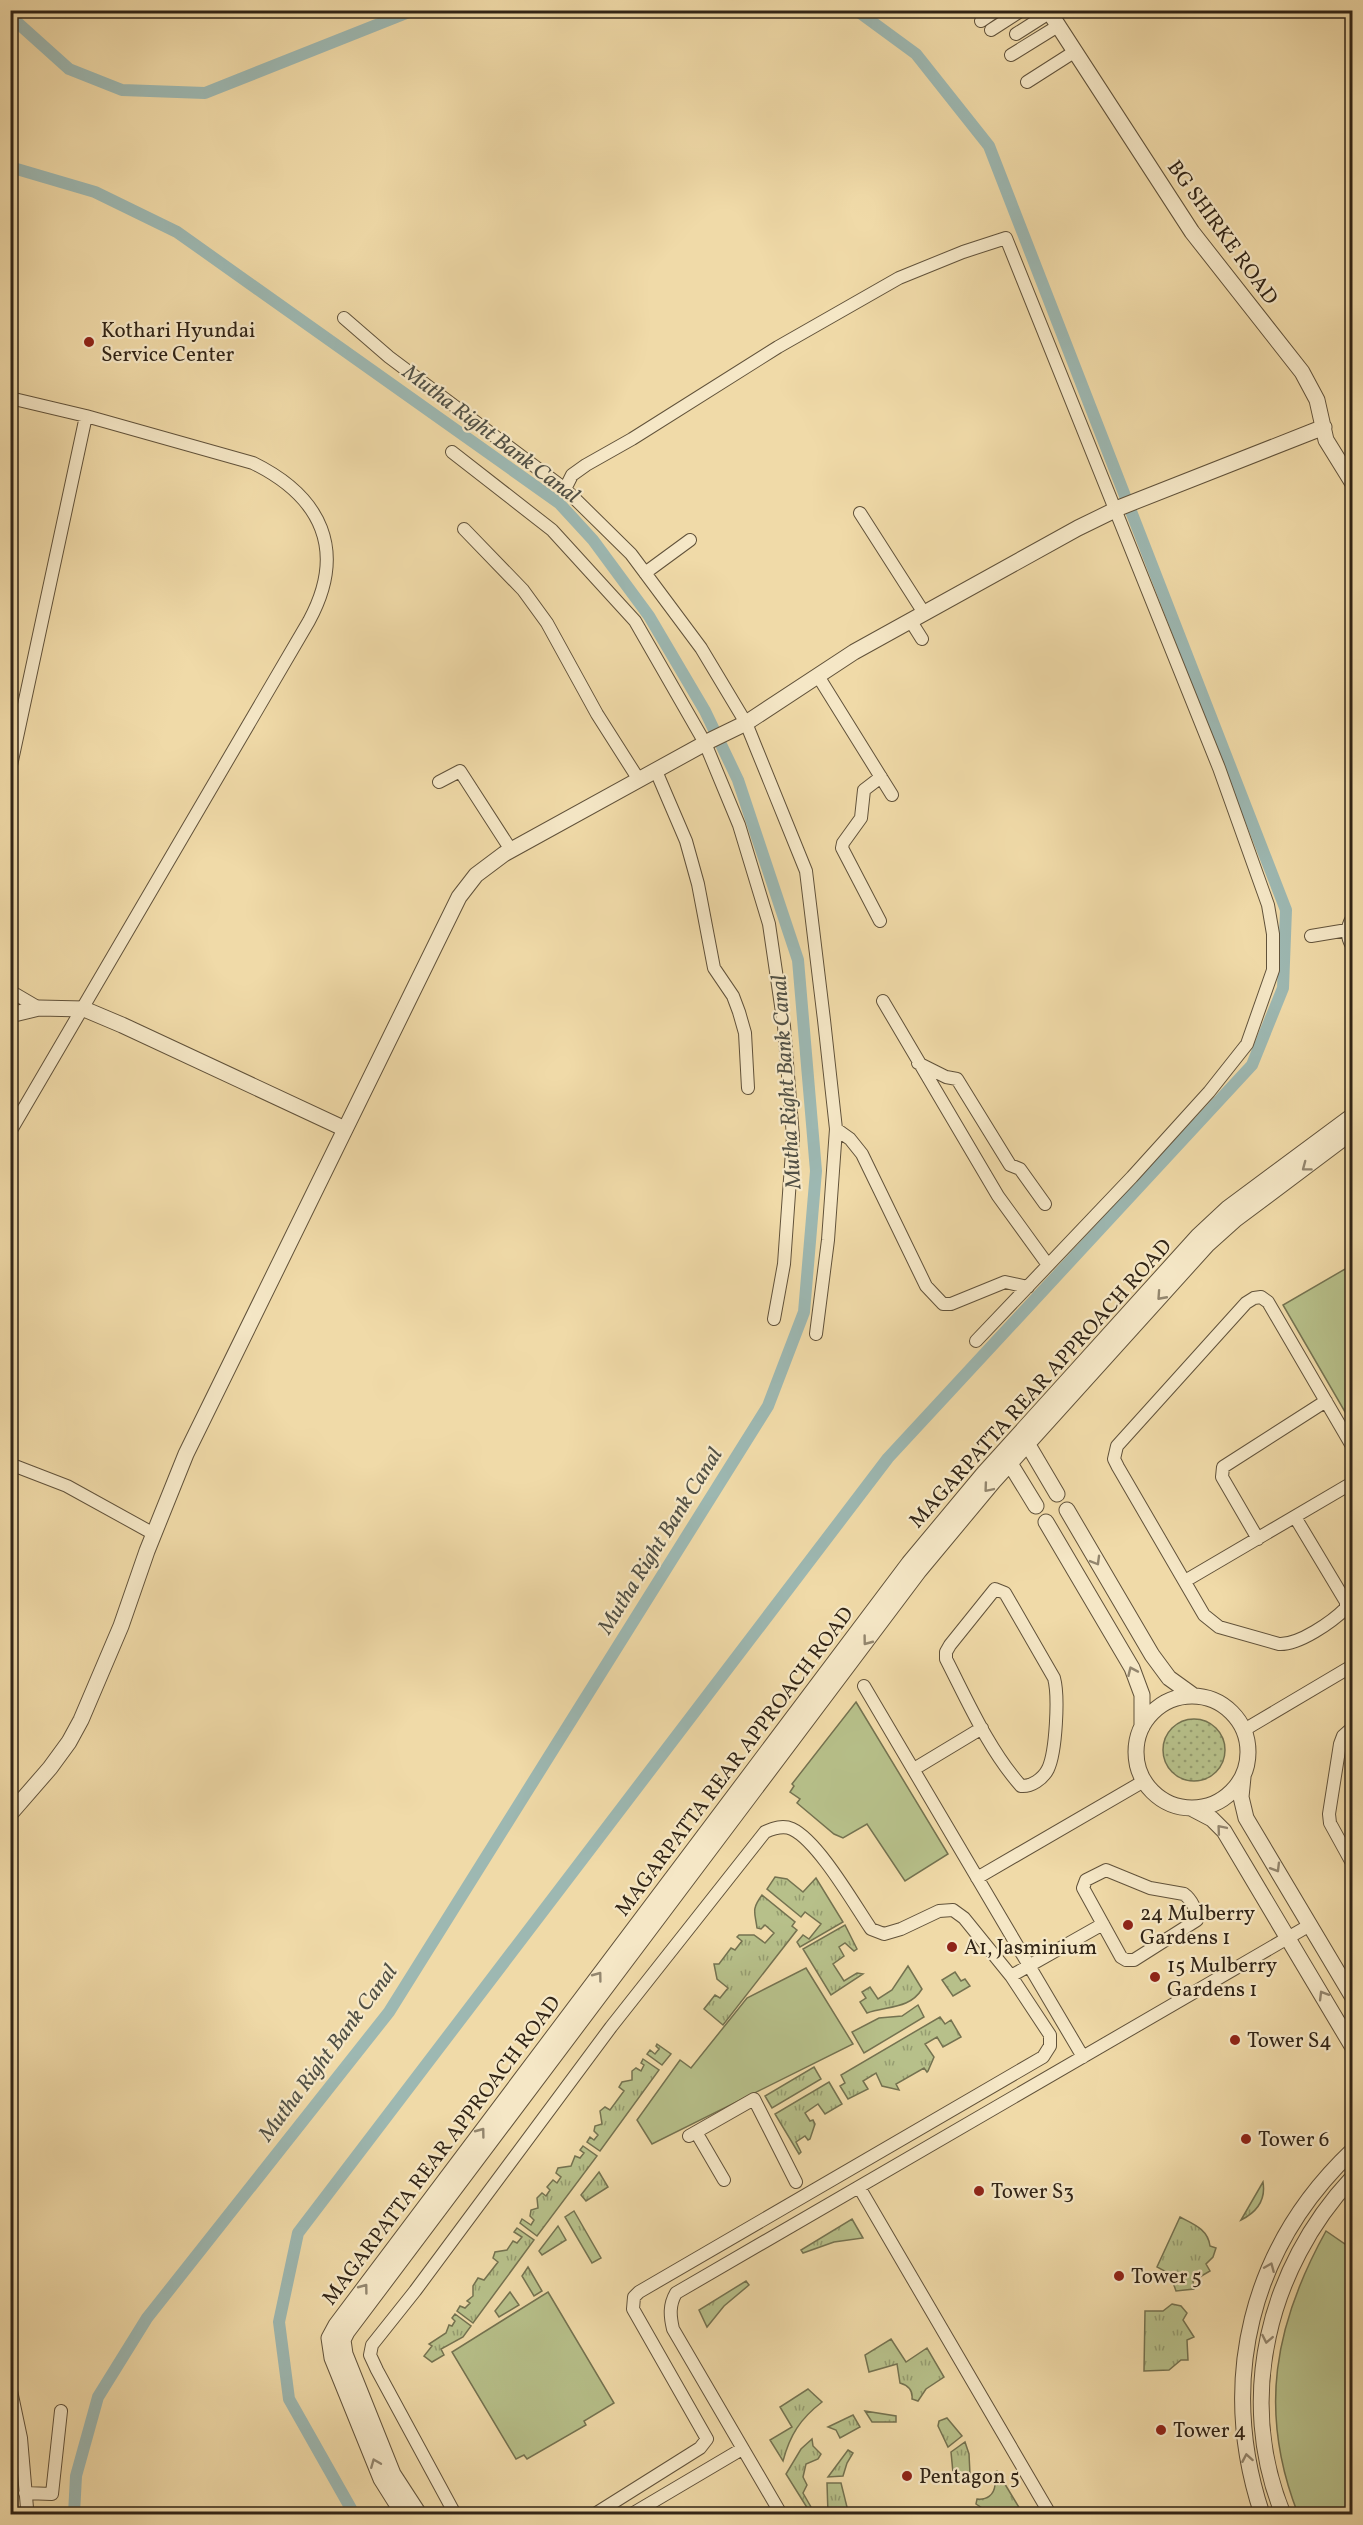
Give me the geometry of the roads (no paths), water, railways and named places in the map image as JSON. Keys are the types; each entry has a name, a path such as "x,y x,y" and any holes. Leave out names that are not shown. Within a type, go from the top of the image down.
{"street":[{"path":"981,21 997,10"},
{"path":"991,30 1022,10"},
{"path":"1016,34 1051,16"},
{"path":"1011,55 1051,16"},
{"name":"BG SHIRKE ROAD","path":"1051,16 1192,232 1302,372 1317,399 1326,440 1336,459 1353,482"},
{"path":"1027,82 1074,52"},
{"path":"565,489 572,475 586,465 632,439 778,347 899,278 963,252 1006,238 1118,509 1219,768 1268,905 1273,934 1273,970 1248,1044 1201,1100 976,1341"},
{"path":"344,318 389,357 565,489 631,554 701,648 741,725 806,871 836,1129 828,1240 816,1334"},
{"path":"10,398 87,416 253,463 271,472 300,494 311,508 327,547 328,567 317,607 10,1132"},
{"path":"10,770 87,416"},
{"path":"10,1814 50,1768 81,1720 121,1626 186,1454 459,897 476,875 511,850 741,725 854,652 910,620 1118,509 1324,427"},
{"path":"452,452 552,530 635,621 708,741 739,825 769,924 784,1026 793,1137 784,1264 774,1319"},
{"path":"860,513 924,613"},
{"path":"464,529 523,590 548,623 597,714 639,780"},
{"path":"645,573 690,540"},
{"path":"910,620 922,639"},
{"path":"818,676 892,795"},
{"path":"439,782 460,771 511,850"},
{"path":"656,771 686,841 698,884 714,968 733,996 739,1012 745,1033 748,1088"},
{"path":"880,921 842,848 843,843 861,818 864,790 882,777"},
{"path":"1353,918 1347,926 1348,939 1353,946"},
{"path":"1311,936 1347,930"},
{"path":"10,991 39,1008"},
{"path":"883,1001 998,1196 1048,1265"},
{"path":"10,1015 39,1008 84,1009 345,1129"},
{"path":"917,1062 945,1077 957,1080 1010,1165 1020,1169 1045,1204"},
{"name":"MAGARPATTA REAR APPROACH ROAD","path":"403,2514 381,2479 332,2358 329,2338 336,2325 909,1563 1024,1438 1198,1236 1228,1208 1353,1116"},
{"path":"836,1129 850,1139 862,1154 926,1286 936,1299 944,1304 951,1304 1005,1282 1028,1287"},
{"name":"MAGARPATTA REAR APPROACH ROAD","path":"1024,1438 1207,1245 1236,1218 1353,1132"},
{"path":"1295,1517 1346,1602 1346,1608 1302,1639 1289,1645 1220,1627 1204,1615 1118,1467 1114,1459 1117,1446 1246,1303 1261,1297 1268,1302 1353,1446"},
{"path":"1257,1539 1222,1477 1223,1467 1326,1401"},
{"path":"1024,1438 1057,1494"},
{"path":"1006,1458 1036,1506"},
{"name":"MAGARPATTA REAR APPROACH ROAD","path":"419,2514 393,2474 345,2354 343,2340 347,2332 1006,1458"},
{"path":"10,1464 67,1486 154,1534"},
{"path":"1185,1581 1353,1483"},
{"path":"1067,1510 1152,1655 1169,1678 1194,1696"},
{"path":"1046,1522 1132,1668 1142,1695 1142,1727"},
{"path":"995,1589 1005,1593 1054,1678 1057,1689 1056,1718 1048,1768 1041,1778 1028,1786 1021,1786 982,1728 946,1659 946,1652 988,1595 995,1589"},
{"path":"1244,1730 1353,1666"},
{"path":"864,1686 1083,2057"},
{"path":"1353,1996 1246,1818 1241,1797 1248,1753 1244,1730 1236,1716 1224,1706 1209,1699 1194,1696 1178,1698 1163,1704 1151,1714 1142,1727 1137,1742 1137,1758 1144,1781 1161,1798 1176,1805 1191,1808 1212,1819 1224,1831 1353,2046"},
{"path":"914,1769 982,1728"},
{"path":"1350,1855 1330,1823 1329,1814 1340,1744 1343,1736 1353,1728"},
{"path":"1191,1808 1207,1806 1222,1800 1234,1790 1243,1777"},
{"path":"977,1878 1144,1781"},
{"path":"455,2514 376,2370 370,2355 372,2345 611,2027 765,1832 777,1827 792,1829 817,1850 871,1929 884,1934 901,1929 939,1911 952,1910 964,1918 1011,1976 1050,2035 1050,2046 1043,2056 649,2286 634,2297 633,2310 706,2439 700,2448 609,2511 595,2514"},
{"path":"1106,1870 1111,1870 1150,1888 1184,1894 1189,1898 1198,1916 1192,1925 1130,1961 1121,1957 1103,1924 1083,1888 1086,1880 1106,1870"},
{"path":"1011,1976 1103,1924"},
{"path":"781,2514 674,2329 670,2315 671,2301 676,2293 1310,1925"},
{"path":"724,2181 693,2134 754,2099 796,2182"},
{"path":"1262,2514 1250,2474 1243,2432 1242,2390 1250,2327 1265,2277 1288,2230 1312,2195 1353,2151"},
{"path":"1282,2514 1269,2470 1263,2430 1263,2371 1269,2331 1283,2284 1300,2248 1327,2207 1353,2178"},
{"path":"859,2187 1050,2514"},
{"path":"800,2198 810,2216"},
{"path":"10,2386 21,2438 27,2508"},
{"path":"25,2493 52,2494 62,2411"},
{"path":"632,2514 742,2449"}],"waterway":[{"path":"10,16 69,69 122,90 205,93 414,10"},
{"path":"354,2514 289,2399 279,2322 298,2233 888,1458 1252,1065 1283,988 1286,910 989,146 916,54 856,10"},
{"name":"Mutha Right Bank Canal","path":"10,167 95,192 177,232 559,503 593,540 649,616 705,711 738,780 798,960 816,1171 804,1312 768,1406 389,2012 147,2318 98,2397 76,2476 74,2514"}],"place":[{"name":"Kothari Hyundai Service Center","path":"89,342"},
{"name":"24 Mulberry Gardens 1","path":"1128,1925"},
{"name":"A1, Jasminium","path":"952,1947"},
{"name":"15 Mulberry Gardens 1","path":"1155,1977"},
{"name":"Tower S4","path":"1235,2040"},
{"name":"Tower 6","path":"1246,2139"},
{"name":"Tower S3","path":"979,2191"},
{"name":"Tower 5","path":"1119,2276"},
{"name":"Tower 4","path":"1161,2430"},
{"name":"Pentagon 5","path":"907,2476"}]}
